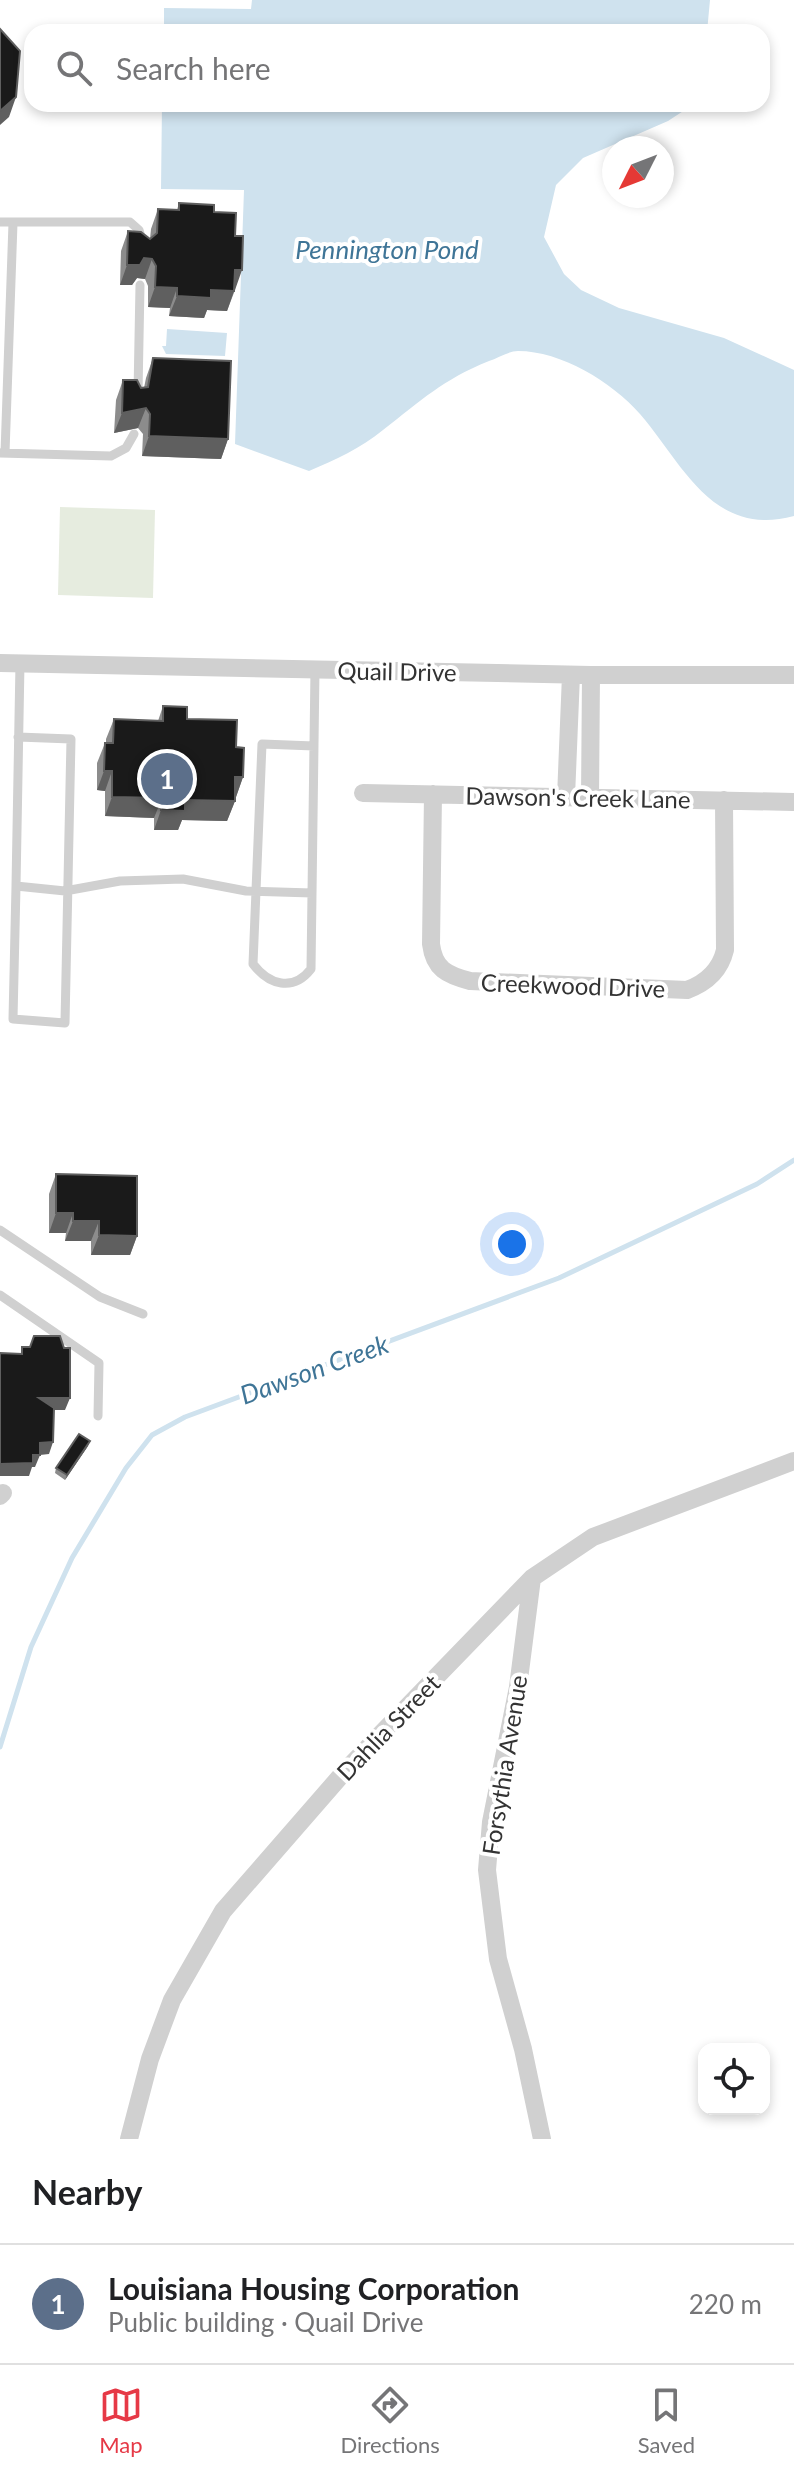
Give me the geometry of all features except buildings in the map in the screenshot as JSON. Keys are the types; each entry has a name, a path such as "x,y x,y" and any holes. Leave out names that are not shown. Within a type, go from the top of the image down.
{"street":[{"name":"Quail Drive","path":"0,663 571,675 794,675"},
{"path":"566,797 571,675"},
{"path":"590,798 591,675"},
{"name":"Dawson's Creek Lane","path":"363,793 793,802"},
{"name":"Creekwood Drive","path":"433,794 431,944 438,967 448,975 485,982 687,990 708,979 722,961 725,950 724,800"},
{"name":"Dahlia Street","path":"129,2139 150,2059 172,2000 223,1911 345,1771 532,1578 593,1537 794,1461"},
{"name":"Forsythia Avenue","path":"532,1578 518,1687 491,1822 487,1870 498,1959 523,2049 542,2139"}],"lane":[{"path":"0,222 130,222 139,230 141,252"},
{"path":"13,223 2,453 111,456 126,448 134,434"},
{"path":"137,401 140,285"},
{"path":"18,737 71,739 65,891 65,1023 13,1019 18,737 20,663"},
{"path":"314,746 262,744 253,964 261,975 289,984 302,980 311,969 314,746 315,669"},
{"path":"16,886 65,891 158,878 183,879 256,892 312,893"},
{"path":"0,1230 100,1297 143,1314"},
{"path":"0,1295 99,1363 98,1416"}],"shaded area":[{"path":"60,507 155,510 153,598 58,595"}],"water":[{"path":"252,0 710,0 708,24 164,24 164,8 251,9"},
{"name":"Pennington Pond","path":"162,112 682,112 634,136 602,136 602,150 583,158 556,185 544,237 564,274 581,290 619,308 724,338 794,370 794,516 766,520 741,516 721,507 702,492 640,414 615,391 585,370 534,352 511,352 473,368 433,391 366,442 309,471 235,444 244,190 161,189"},
{"path":"167,329 227,333 225,356 166,354 162,346 166,346"}],"waterway":[{"name":"Dawson Creek","path":"0,1747 31,1647 72,1558 126,1468 152,1435 185,1417 559,1278 757,1184 794,1160"}],"place":[{"name":"Louisiana Housing Corporation","path":"167,779"}]}
